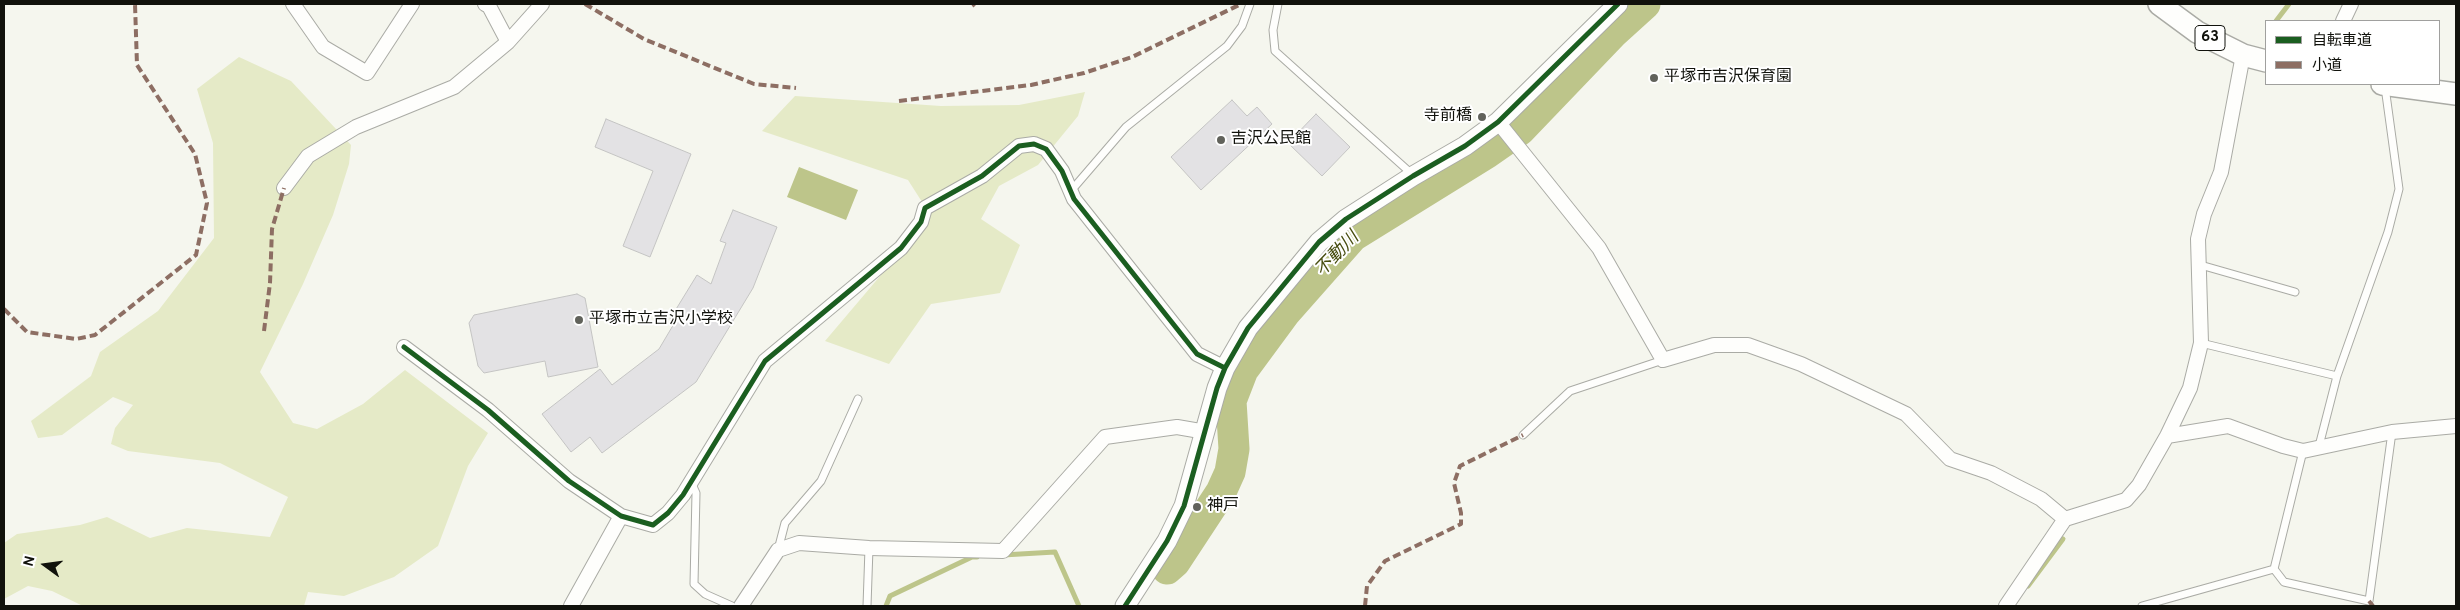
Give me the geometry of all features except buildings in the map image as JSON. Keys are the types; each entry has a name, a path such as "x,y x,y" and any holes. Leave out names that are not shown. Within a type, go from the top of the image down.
{"main road":[{"name":"63","path":"2159,4 2196,32 2242,55 2265,61"},
{"path":"2391,85 2456,94"}],"street":[{"path":"293,4 323,47 367,73 412,4"},
{"path":"486,4 489,6 508,42"},
{"path":"284,188 308,156 356,128 454,87 508,42 542,4"},
{"path":"1125,606 1172,532 1184,506 1206,432 1212,404 1225,368 1248,328 1319,242 1346,219 1413,176 1465,146 1498,122 1618,4"},
{"path":"2343,20 2351,4"},
{"path":"2006,606 2065,519 2126,500 2139,485 2167,436 2190,388 2201,343 2197,264 2198,239 2204,214 2221,172 2242,55"},
{"path":"1498,122 1599,248 1663,360 1714,345 1748,344 1801,364 1906,414 1950,459 1991,473 2033,494 2065,519"},
{"path":"404,347 488,410 569,481 621,516 653,525 668,514 691,482 765,361 901,248 921,222 925,208 982,176 1019,146 1034,144 1046,149 1062,171 1070,193 1197,354 1225,368"},
{"path":"2167,436 2228,426 2283,446 2303,451 2319,446 2392,432 2456,426"},
{"path":"741,606 778,550 799,543 869,548 1003,551 1105,437 1177,427 1206,432"},
{"path":"571,606 621,516"}],"lane":[{"path":"1070,193 1126,128 1227,46 1242,26 1250,4"},
{"path":"1278,4 1273,30 1275,51 1413,176"},
{"path":"2319,446 2337,376 2388,232 2399,189 2384,85"},
{"path":"2197,264 2295,292"},
{"path":"2201,343 2337,376"},
{"path":"1522,436 1570,391 1663,360"},
{"path":"778,550 785,523 821,481 858,399"},
{"path":"2274,569 2284,582 2369,601 2392,432"},
{"path":"2274,569 2303,451"},
{"path":"691,482 696,492 694,584 705,594 732,606"},
{"path":"867,606 869,548"},
{"path":"2142,606 2274,569"}],"shaded area":[{"path":"239,57 291,81 351,145 349,164 333,215 303,284 260,372 293,423 317,429 363,404 405,370 488,433 468,466 438,546 394,577 344,596 308,592 304,606 83,606 52,591 28,586 4,599 4,543 17,534 80,525 107,517 150,538 187,528 270,537 288,497 220,463 128,451 111,444 115,428 133,405 113,397 62,435 38,438 31,421 91,376 100,352 158,311 214,238 213,143 197,89"},
{"path":"1085,92 1078,116 1038,165 999,186 981,219 1020,245 1000,293 931,304 889,364 825,341 931,216 908,180 762,131 795,96 941,106 1019,105"},
{"path":"799,167 858,190 846,220 787,197"}],"waterway":[{"name":"不動川","path":"1167,569 1175,562 1221,492 1230,472 1234,449 1231,401 1243,370 1285,313 1353,236 1487,153 1520,130 1613,33 1645,4"},
{"path":"2277,20 2289,4"},
{"path":"2028,586 2063,539"},
{"path":"1003,555 1055,552 1079,606"},
{"path":"886,606 890,596 972,557 977,557"}],"marked path":[{"path":"4,309 27,332 76,339 95,335 196,255 207,203 195,154 137,65 135,4"},
{"path":"585,4 644,39 754,84 796,88"},
{"path":"899,101 1031,85 1084,73 1132,57 1241,4"},
{"path":"264,331 270,283 272,229 284,188"},
{"path":"1365,606 1367,586 1385,561 1461,524 1461,513 1454,483 1460,466 1523,435"},
{"path":"2369,601 2373,606"}],"cycle path":[{"path":"1125,606 1167,541 1184,506 1217,388 1225,368 1248,328 1319,242 1346,219 1413,176 1465,146 1498,122 1618,4"},
{"path":"404,347 488,410 569,481 621,516 653,525 668,513 683,495 765,361 901,248 921,222 925,208 982,176 1019,146 1034,144 1046,149 1062,171 1074,199 1197,354 1225,368"}],"place":[{"name":"平塚市吉沢保育園","path":"1654,78"},
{"name":"寺前橋","path":"1482,117"},
{"name":"吉沢公民館","path":"1221,140"},
{"name":"平塚市立吉沢小学校","path":"579,320"},
{"name":"神戸","path":"1197,507"}]}
